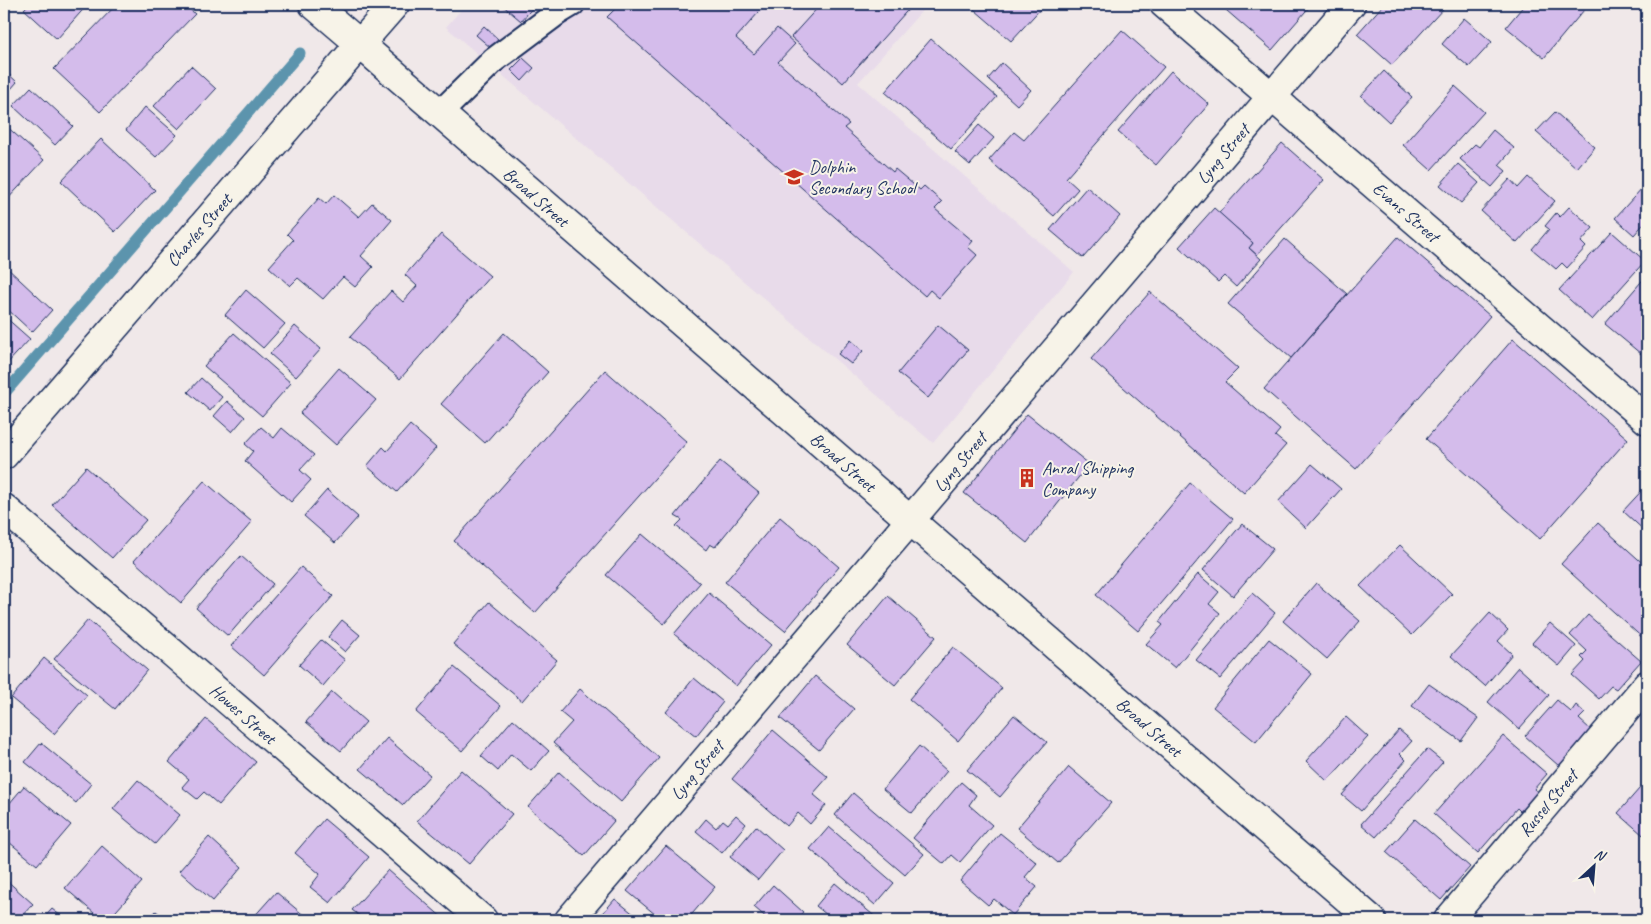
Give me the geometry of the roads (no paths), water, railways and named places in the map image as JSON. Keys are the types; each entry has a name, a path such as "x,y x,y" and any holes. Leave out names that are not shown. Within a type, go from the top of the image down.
{"street":[{"name":"Broad Street","path":"313,4 1372,920"},
{"name":"Charles Street","path":"4,455 395,4"},
{"name":"Evans Street","path":"1164,4 1647,420"},
{"name":"Lyng Street","path":"569,920 1350,4"},
{"name":"Howes Street","path":"4,508 483,920"},
{"name":"Russel Street","path":"1448,920 1647,685"}],"lane":[{"path":"440,113 494,60 572,4"}],"waterway":[{"path":"4,394 300,53"}],"place":[{"name":"Dolphin Secondary School","path":"794,177"},
{"name":"Anral Shipping Company","path":"1027,478"}]}
